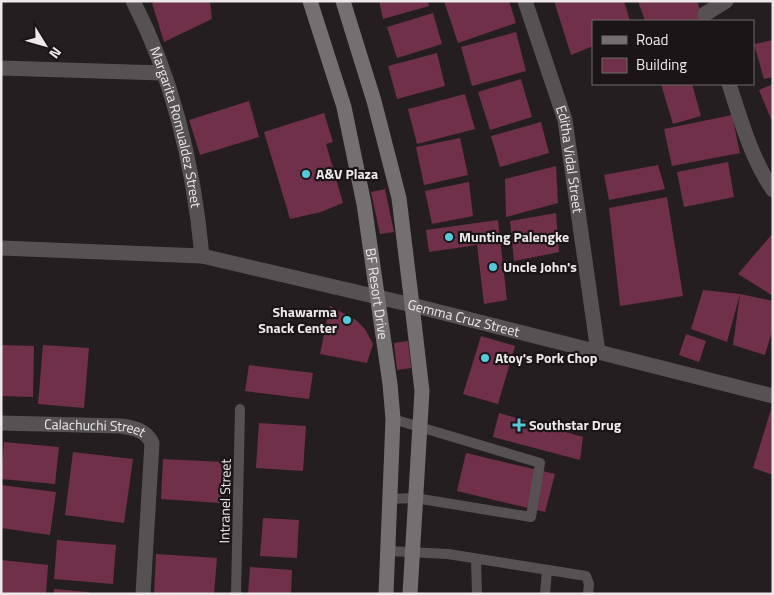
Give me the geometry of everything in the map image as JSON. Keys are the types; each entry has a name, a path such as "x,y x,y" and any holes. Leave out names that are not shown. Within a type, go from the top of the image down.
{"main road":[{"name":"BF Resort Drive","path":"310,1 344,107 364,204 394,419 386,594"},
{"path":"343,1 374,101 399,198 422,391 410,594"}],"street":[{"name":"Margarita Romualdez Street","path":"133,1 163,73 189,164 198,210 202,256"},
{"name":"Editha Vidal Street","path":"525,1 565,120 598,352"},
{"path":"705,12 726,1"},
{"path":"1,68 163,73"},
{"path":"729,85 752,150 764,177 773,190"},
{"name":"Gemma Cruz Street","path":"1,248 202,256 412,305 773,396"},
{"name":"Calachuchi Street","path":"1,423 121,426 138,430 149,438 152,443 143,594"}],"lane":[{"name":"Intranel Street","path":"236,594 240,409"},
{"path":"390,499 415,498 531,517 540,463 394,419"},
{"path":"388,552 448,554 476,560 586,576 589,584 588,594"},
{"path":"476,560 477,594"},
{"path":"545,594 547,570"}],"building":[{"path":"158,1 210,1 212,19 164,42 152,3"},
{"path":"379,1 428,1 429,6 383,19"},
{"path":"444,1 509,1 516,23 458,43"},
{"path":"554,1 624,1 630,20 592,20 592,46 571,55"},
{"path":"638,1 697,1 704,20 645,20"},
{"path":"433,13 442,44 397,58 387,27"},
{"path":"516,32 526,71 472,86 461,47"},
{"path":"773,40 773,77 764,79 754,44"},
{"path":"437,53 445,86 397,99 388,66"},
{"path":"521,79 532,117 490,130 478,92"},
{"path":"773,84 773,119 771,119 759,90"},
{"path":"661,85 692,85 701,116 673,124"},
{"path":"465,94 475,129 417,144 408,109"},
{"path":"249,101 259,137 200,155 189,120"},
{"name":"A&V Plaza","path":"324,113 333,142 326,144 343,203 321,212 290,219 264,132"},
{"path":"732,115 740,153 672,166 664,129"},
{"path":"541,122 549,153 500,167 491,136"},
{"path":"460,138 468,175 424,185 416,147"},
{"path":"728,162 734,197 684,207 677,172"},
{"path":"658,165 665,189 609,200 604,175"},
{"path":"556,166 558,203 506,217 505,179"},
{"path":"469,182 473,216 432,224 425,191"},
{"path":"385,189 394,232 380,234 371,192"},
{"path":"667,197 683,296 620,306 609,208"},
{"path":"556,213 559,252 514,261 510,221"},
{"path":"498,220 507,300 484,304 477,245 429,252 426,230"},
{"path":"773,233 773,296 738,274"},
{"path":"703,290 740,294 727,342 691,329"},
{"path":"740,294 773,301 773,328 765,355 733,345"},
{"path":"330,306 356,320 365,329 373,344 367,363 320,354"},
{"path":"686,334 706,341 699,362 679,355"},
{"path":"481,336 515,346 498,404 463,394"},
{"path":"408,341 411,368 397,370 394,343"},
{"path":"1,345 34,346 33,397 1,396"},
{"path":"43,345 89,348 84,408 38,404"},
{"path":"249,365 313,373 309,399 245,391"},
{"path":"773,406 773,475 753,468"},
{"name":"Southstar Drug","path":"499,413 583,437 580,460 493,437"},
{"path":"259,423 306,426 303,471 256,468"},
{"path":"4,442 59,447 55,484 1,479"},
{"path":"73,452 133,459 124,523 65,515"},
{"path":"466,453 555,474 545,512 457,491"},
{"path":"163,459 223,462 220,503 161,499"},
{"path":"1,485 56,492 50,535 1,528"},
{"path":"263,518 299,520 297,558 260,556"},
{"path":"57,540 116,545 113,584 54,579"},
{"path":"156,554 217,558 214,594 154,594"},
{"path":"1,560 48,565 46,594 1,594"},
{"path":"250,567 292,570 291,594 248,594"},
{"path":"54,589 89,592 89,594 54,594"}],"place":[{"name":"A&V Plaza","path":"306,174"},
{"name":"Munting Palengke","path":"449,237"},
{"name":"Uncle John's","path":"493,267"},
{"name":"Shawarma Snack Center","path":"347,320"},
{"name":"Atoy's Pork Chop","path":"485,358"},
{"name":"Southstar Drug","path":"519,425"}]}
